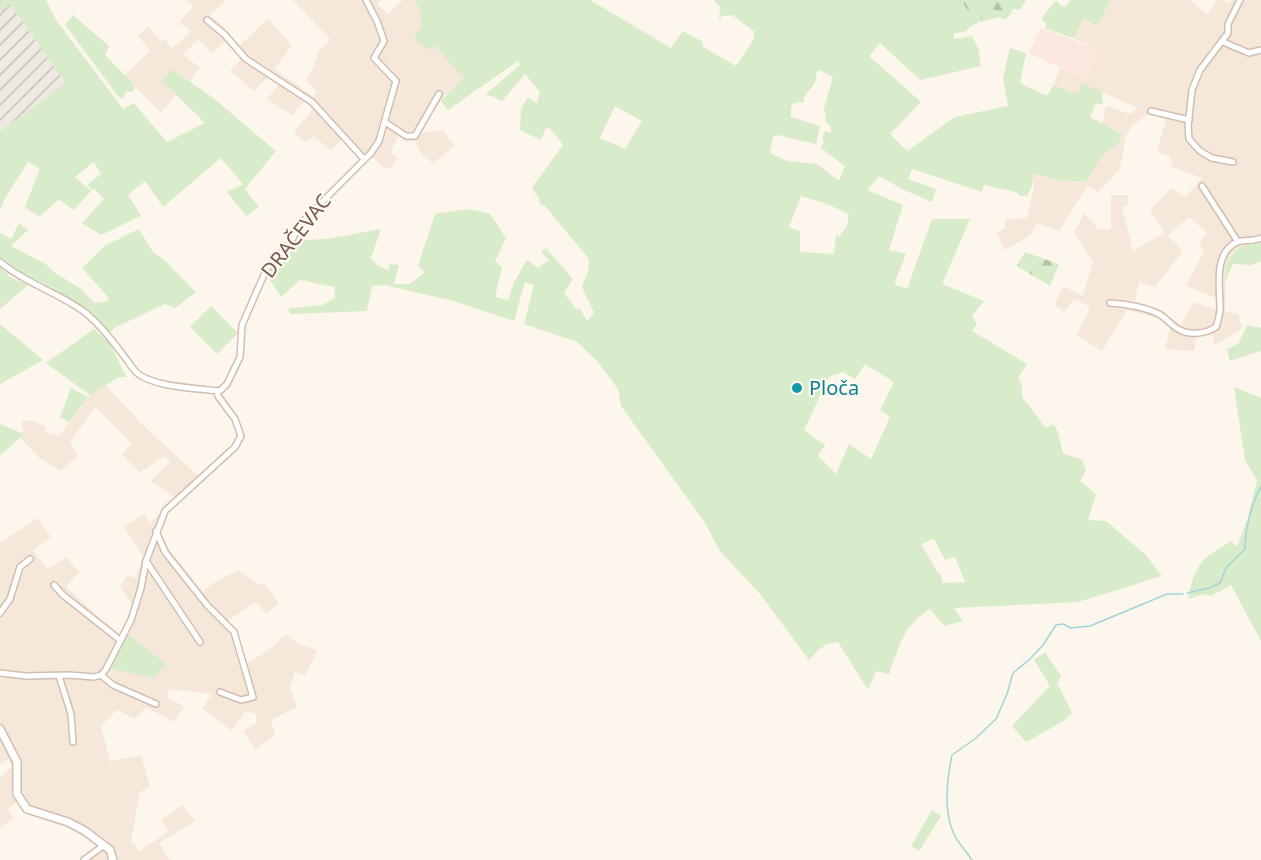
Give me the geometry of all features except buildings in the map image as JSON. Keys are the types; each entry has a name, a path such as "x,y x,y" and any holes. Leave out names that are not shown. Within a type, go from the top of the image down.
{"street":[{"name":"DRAČEVAC","path":"219,391 227,384 240,357 242,325 267,268 290,243 301,224 379,141 396,81 374,58 384,41 366,0"},
{"path":"1233,162 1212,158 1200,151 1189,139 1189,120 1192,90 1200,70 1223,42 1228,33 1228,24 1240,0"},
{"path":"207,20 224,34 246,59 312,102 364,159"},
{"path":"1223,42 1249,53 1261,50"},
{"path":"385,122 406,136 415,136 440,94"},
{"path":"1151,111 1189,120"},
{"path":"1202,186 1238,242"},
{"path":"1110,303 1139,306 1155,312 1180,331 1208,333 1216,327 1220,310 1219,280 1226,251 1238,242 1255,241 1261,238"},
{"path":"0,262 13,272 85,312 113,342 137,373 150,380 219,391 218,396 235,419 242,436 235,447 165,511 146,561 141,588 131,620 101,675 94,677 26,676 0,673"},
{"path":"156,531 165,552 207,605 234,632 253,696 242,700 220,692"},
{"path":"0,613 10,599 20,567 30,559"},
{"path":"146,561 200,642"},
{"path":"54,585 63,595 120,640"},
{"path":"101,675 113,686 156,704"},
{"path":"59,676 71,714 74,742"},
{"path":"0,729 17,762 17,794 27,809 68,822 85,831 110,850 113,860"},
{"path":"84,860 104,845"}],"shaded area":[{"path":"185,0 226,0 210,15 225,28 239,46 268,19 292,45 274,69 313,96 317,91 306,80 313,69 318,52 330,39 293,0 381,0 377,3 387,14 403,0 414,0 418,6 422,24 434,44 465,78 443,98 419,133 443,130 455,146 433,163 422,155 415,141 406,142 398,136 390,153 397,157 392,169 384,168 372,157 366,162 360,159 342,139 331,151 314,136 306,143 294,132 313,109 304,101 292,115 267,99 279,85 267,78 254,91 230,71 241,59 225,41 213,53 198,40 183,54 200,68 190,81 172,69 161,79 176,95 161,113 124,76 150,51 138,35 148,26 161,41 164,38 172,49 191,31 179,22 194,6"},
{"path":"1112,0 1190,0 1207,14 1217,0 1230,3 1232,0 1261,0 1261,243 1239,247 1226,264 1225,312 1238,314 1243,328 1215,345 1212,334 1196,337 1194,351 1165,349 1170,328 1158,318 1127,310 1102,351 1077,335 1090,307 1074,299 1064,312 1054,305 1063,286 1083,296 1093,262 1074,232 1084,213 1098,229 1111,229 1111,195 1129,195 1127,206 1122,207 1133,251 1165,232 1150,210 1171,188 1185,198 1202,178 1172,167 1171,157 1157,152 1166,119 1150,113 1134,124 1126,135 1120,169 1098,192 1087,186 1059,231 1037,223 1030,236 1004,250 997,233 1005,228 1005,220 1027,218 1034,186 1034,173 1060,181 1086,182 1101,157 1119,143 1121,133 1102,124 1106,106 1131,114 1137,108 1083,84 1079,96 1053,85 1060,68 1087,78 1098,50 1073,38 1084,18 1096,26","holes":["1189,217 1207,233 1199,243 1204,251 1186,286 1216,298 1215,309 1194,302 1181,325 1153,307 1135,301 1139,282 1155,287 1183,251 1168,235"]},
{"path":"10,4 65,82 0,131 0,12"},
{"path":"1041,27 1098,50 1087,78 1029,53"},
{"path":"105,385 150,432 203,480 169,511 160,530 169,549 203,592 210,585 238,570 259,585 264,583 279,603 266,614 256,602 227,621 238,631 246,664 269,650 286,634 298,644 318,650 305,675 295,672 290,687 297,707 271,720 275,735 255,750 243,731 256,723 256,714 246,711 232,731 202,708 212,694 170,689 166,697 184,706 174,722 146,707 135,719 117,710 101,726 110,761 141,755 150,787 140,792 131,841 139,851 169,831 161,820 182,805 195,821 159,843 170,860 80,860 97,847 87,835 67,824 31,813 16,802 8,809 13,818 0,828 0,778 11,767 9,759 0,765 0,543 37,518 51,537 33,550 47,569 66,557 79,572 66,587 119,635 133,606 120,587 127,575 136,578 143,556 124,527 145,513 150,524 174,497 150,481 171,461 163,456 140,473 122,454 132,444 95,407 70,442 78,456 60,471 39,458 20,437 23,434 22,421 32,421 46,427 45,432 59,436 90,395"}],"green space":[{"path":"0,0 46,0 56,20 123,109 134,103 167,142 205,123 161,80 172,69 212,97 276,151 245,189 259,207 246,216 227,192 243,184 221,158 163,207 145,181 128,195 141,216 101,235 82,223 104,199 94,188 93,190 87,185 101,174 94,162 75,177 91,191 74,210 59,199 39,217 25,207 40,168 28,162 0,210 0,131 65,82 10,4 0,12"},
{"path":"414,0 590,0 671,48 683,31 703,42 703,47 736,66 754,39 755,32 732,15 722,16 719,20 720,7 714,0 961,0 969,12 991,9 1014,1 1011,0 1026,0 1020,10 1013,9 1009,17 1003,20 1000,17 977,23 964,32 954,33 954,39 972,36 979,50 981,66 920,80 880,43 869,56 921,102 890,134 907,151 955,117 1008,106 1003,78 1010,48 1026,53 1020,83 1047,96 1053,85 1078,95 1082,83 1102,92 1103,105 1096,103 1090,117 1121,133 1119,143 1101,157 1086,182 1060,181 1034,173 1032,186 1027,196 984,185 982,192 912,169 908,179 936,189 932,202 879,176 867,190 903,205 889,250 906,254 894,284 907,289 932,219 970,219 942,284 984,301 972,316 977,324 972,331 1027,364 1018,378 1022,385 1022,397 1046,428 1054,424 1063,453 1082,460 1086,471 1080,481 1096,494 1088,520 1106,521 1145,554 1162,576 1078,602 954,608 963,621 944,626 930,609 913,623 903,637 889,674 876,671 868,690 838,642 825,645 809,660 760,594 720,551 705,523 621,406 618,389 598,362 577,342 524,324 534,285 525,282 514,321 453,301 385,285 372,286 367,311 291,314 288,310 322,305 335,298 334,287 300,280 281,297 268,277 269,269 297,241 333,238 381,229 371,258 378,266 388,270 390,264 399,265 394,284 410,284 425,272 418,266 435,214 468,209 490,214 506,238 495,261 502,267 495,297 508,300 514,282 527,260 538,268 549,260 541,252 546,248 573,279 564,293 576,309 580,308 587,321 594,313 582,287 588,272 589,259 545,206 540,204 532,188 563,145 550,128 546,128 541,140 520,130 521,109 528,97 537,103 540,92 525,74 502,101 485,95 520,65 518,61 448,110 441,101 464,78 434,45 430,50 414,39 422,24 418,6","holes":["817,71 833,77 823,112 826,113 825,122 831,127 831,133 825,131 821,148 845,166 839,181 817,164 787,161 770,153 773,137 778,135 816,144 820,126 791,117 791,107 794,103 804,102 804,97 815,83","615,106 642,121 625,149 600,138","801,196 849,214 847,226 840,236 836,235 834,254 800,252 800,231 789,227","865,364 894,382 880,410 890,417 871,459 849,444 836,474 818,456 825,445 804,430 829,377 843,372 855,379","934,539 945,560 955,557 965,582 943,583 921,544"]},
{"path":"961,0 1014,1 1002,12 991,9 984,20 969,12"},
{"path":"1056,0 1060,5 1066,7 1070,0 1112,0 1096,26 1084,18 1073,38 1045,28 1047,24 1041,19"},
{"path":"73,15 109,46 105,55 133,84 134,90 126,92 122,99 65,25"},
{"path":"19,223 28,230 11,246 47,265 55,273 80,288 94,303 106,302 109,298 82,268 105,246 139,229 153,252 196,292 175,308 165,304 114,328 109,333 65,296 0,258 0,233 11,239"},
{"path":"1261,243 1261,261 1252,265 1233,264 1225,282 1226,264 1239,247"},
{"path":"1025,252 1059,264 1050,286 1017,266"},
{"path":"0,267 10,277 28,285 0,309"},
{"path":"211,306 238,333 217,354 190,327"},
{"path":"0,324 43,360 0,384"},
{"path":"1247,325 1261,328 1261,351 1230,361 1227,349 1239,343"},
{"path":"94,329 110,343 126,377 119,377 90,395 46,363"},
{"path":"1234,387 1261,398 1261,641 1231,585 1211,596 1204,594 1188,599 1194,577 1201,563 1231,541 1237,547 1248,517 1257,480 1245,460"},
{"path":"71,388 88,397 69,422 60,417"},
{"path":"0,424 24,434 0,456"},
{"path":"128,634 166,664 154,678 109,668"},
{"path":"1045,652 1061,676 1057,683 1072,713 1062,722 1026,742 1012,726 1050,686 1034,660"},
{"path":"932,810 941,816 919,851 911,846"}],"waterway":[{"path":"1187,593 1220,583 1226,568 1245,549 1249,517 1261,487"},
{"path":"972,860 955,836 948,814 947,784 952,755 976,738 996,719 1013,673 1043,645 1056,625 1063,624 1071,628 1090,626 1167,594 1183,594"}],"place":[{"name":"Ploča","path":"797,388"}]}
